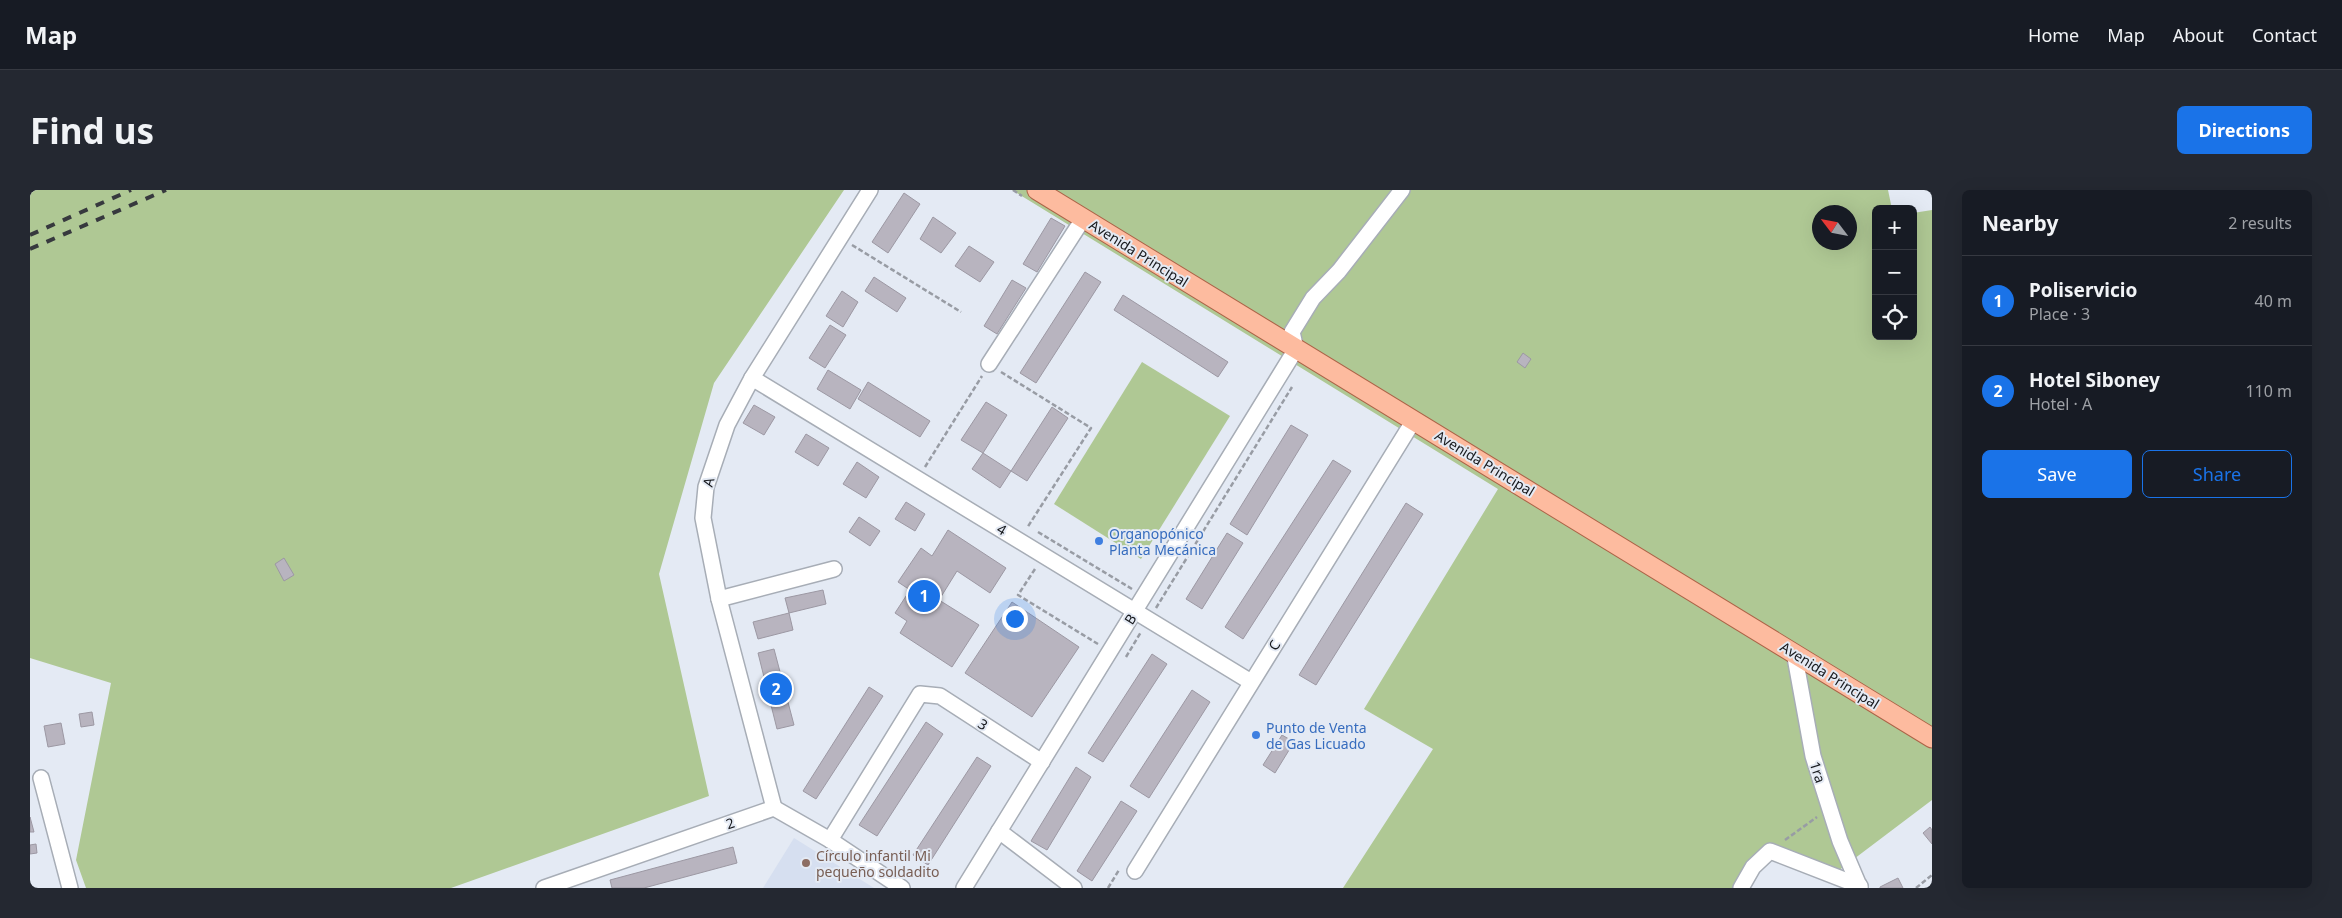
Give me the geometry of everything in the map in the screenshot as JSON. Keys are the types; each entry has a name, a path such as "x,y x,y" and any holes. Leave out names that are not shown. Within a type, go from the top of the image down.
{"main road":[{"name":"Avenida Principal","path":"1037,190 1932,738"}],"street":[{"name":"A","path":"774,808 719,599 703,518 706,487 727,425 752,378 870,190"},
{"path":"1296,349 1292,332 1313,298 1339,271 1402,190"},
{"path":"989,364 1083,219"},
{"name":"B","path":"964,888 1296,349"},
{"name":"4","path":"752,378 1136,610 1251,682"},
{"name":"C","path":"1135,871 1414,420"},
{"path":"719,599 834,569"},
{"name":"1ra","path":"1794,652 1813,756 1840,841 1860,887"},
{"name":"3","path":"830,840 920,694 940,696 1042,762"},
{"path":"41,778 70,888"},
{"path":"774,808 830,840 902,888"},
{"name":"2","path":"546,888 774,808"},
{"path":"999,831 1074,888"},
{"path":"1741,888 1753,867 1770,851 1860,887"}],"path":[{"path":"840,238 961,312"},
{"path":"918,478 989,364 1091,428 1020,540"},
{"path":"1037,565 1018,594 1100,645"},
{"path":"1770,851 1829,808"},
{"path":"1916,888 1932,875"}],"shaded area":[{"name":"Círculo infantil Mi pequeño soldadito","path":"794,838 874,888 763,888"}],"green space":[{"path":"30,190 844,190 714,383 659,574 709,796 451,888 86,888 76,860 111,683 30,658"},
{"path":"1012,190 1888,190 1891,205 1872,205 1872,340 1917,340 1917,212 1932,210 1932,800 1838,871 1771,846 1745,888 1343,888 1433,749 1364,709 1498,489"},
{"path":"1142,362 1230,416 1141,559 1054,504"}],"building":[{"path":"904,193 920,204 888,253 872,242"},
{"path":"933,217 956,233 941,253 920,239"},
{"path":"1051,218 1065,226 1037,272 1023,264"},
{"path":"969,246 994,262 980,282 955,266"},
{"path":"1085,272 1101,282 1036,383 1020,373"},
{"path":"874,277 906,298 897,312 865,291"},
{"path":"1012,280 1026,288 997,334 984,326"},
{"path":"842,291 858,302 843,327 826,316"},
{"path":"1123,295 1228,362 1218,377 1114,310"},
{"path":"830,325 846,335 825,368 809,358"},
{"path":"1523,353 1531,359 1525,368 1517,362"},
{"path":"828,370 861,390 850,409 817,389"},
{"path":"868,382 930,421 920,437 858,399"},
{"path":"986,402 1007,415 983,453 961,440"},
{"path":"754,405 775,417 764,435 743,423"},
{"path":"1052,407 1068,418 1027,481 1011,471"},
{"path":"1291,425 1308,435 1247,535 1230,524"},
{"path":"806,434 829,448 818,466 795,452"},
{"path":"983,453 1011,471 1000,488 972,469"},
{"path":"1333,460 1351,471 1243,639 1225,627"},
{"path":"857,462 879,477 866,498 843,484"},
{"path":"906,502 925,514 915,531 895,519"},
{"path":"1406,503 1423,514 1316,685 1299,675"},
{"path":"859,517 880,531 870,546 849,532"},
{"path":"948,530 1006,568 990,593 957,571 939,600 979,625 952,667 900,633 907,621 895,613 910,590 898,582 921,548 932,556"},
{"path":"1227,533 1243,543 1202,609 1186,599"},
{"path":"284,558 294,575 284,581 275,564"},
{"path":"823,590 826,604 789,613 785,598"},
{"path":"1012,602 1079,647 1032,717 965,673"},
{"path":"789,613 793,630 758,639 753,622"},
{"path":"774,649 794,725 777,729 758,653"},
{"path":"1152,654 1167,664 1103,762 1088,753"},
{"path":"869,687 883,696 816,799 803,791"},
{"path":"1192,690 1210,702 1149,798 1130,786"},
{"path":"92,712 94,725 81,727 79,714"},
{"path":"926,722 943,734 877,836 859,825"},
{"path":"61,723 65,744 48,747 44,726"},
{"path":"1282,735 1294,742 1275,773 1263,765"},
{"path":"977,757 991,766 928,865 913,855"},
{"path":"1076,767 1091,777 1047,850 1031,841"},
{"path":"1121,801 1137,811 1092,881 1077,871"},
{"path":"30,817 34,832 30,832"},
{"path":"1930,827 1932,830 1932,844 1923,833"},
{"path":"36,844 37,853 30,854 30,845"},
{"path":"733,847 737,863 644,888 612,888 610,880"},
{"path":"1898,878 1903,888 1880,888 1880,887"}],"railway":[{"path":"30,235 131,190"},
{"path":"30,249 166,190"}],"place":[{"name":"Organopónico Planta Mecánica","path":"1099,541"},
{"name":"Poliservicio","path":"924,596"},
{"name":"Hotel Siboney","path":"776,689"},
{"name":"Punto de Venta de Gas Licuado","path":"1256,735"},
{"name":"Círculo infantil Mi pequeño soldadito","path":"806,863"}]}
